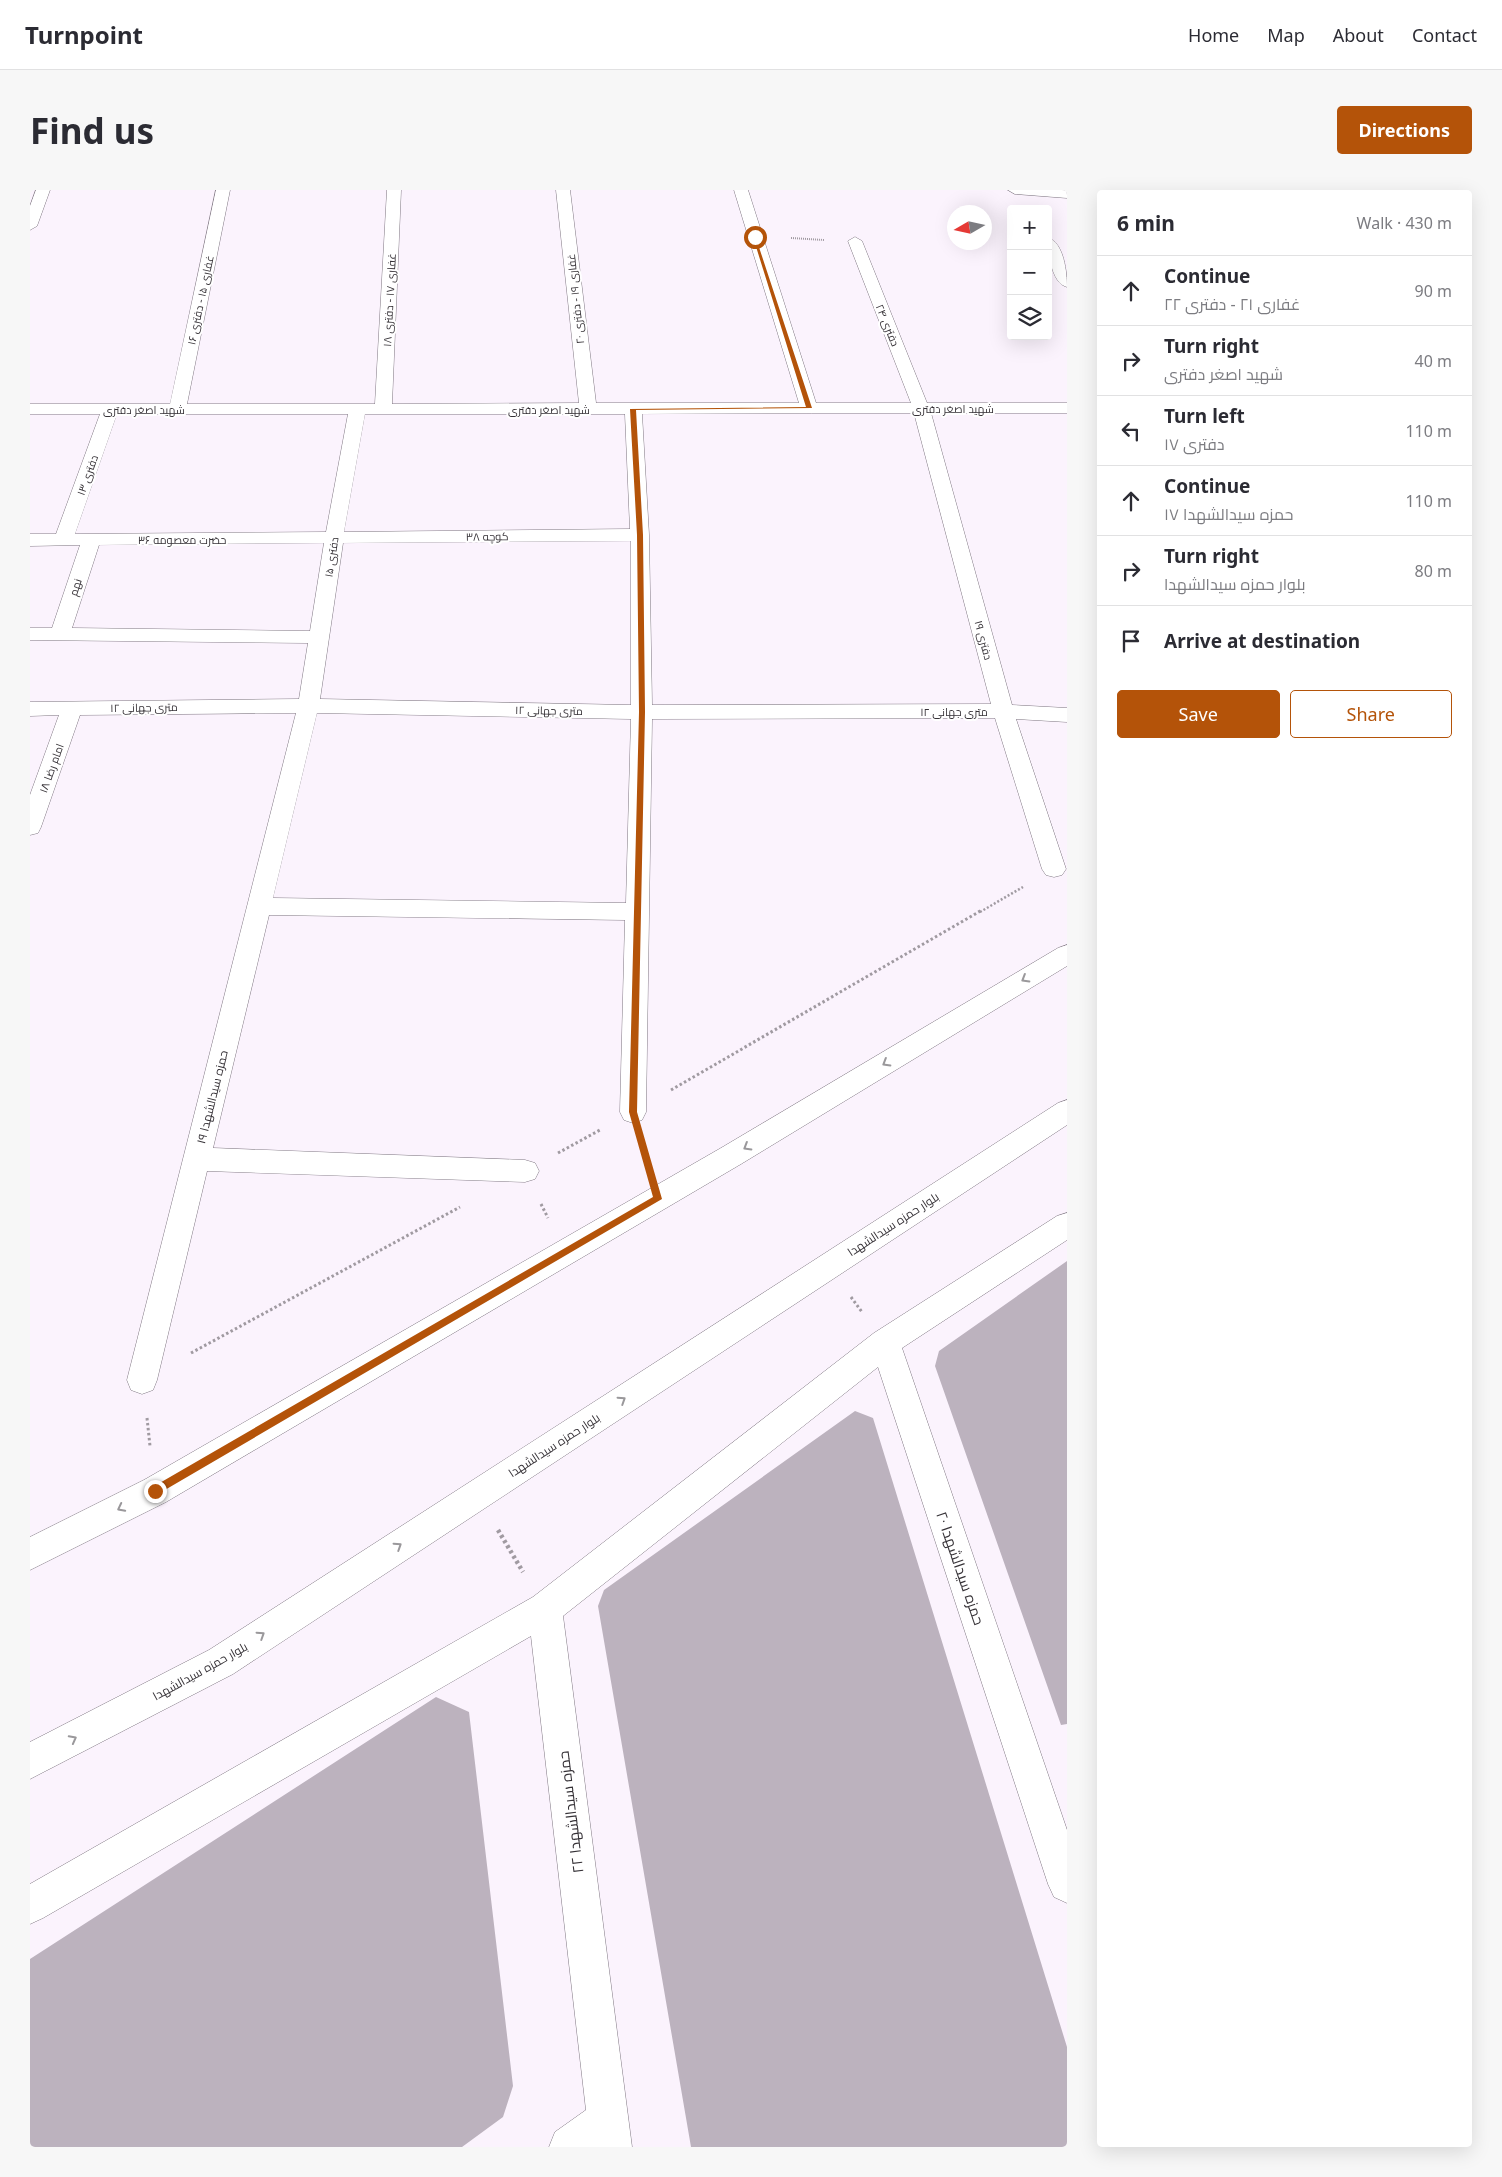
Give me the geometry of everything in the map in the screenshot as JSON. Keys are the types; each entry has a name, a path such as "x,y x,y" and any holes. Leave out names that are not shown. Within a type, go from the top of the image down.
{"street":[{"path":"30,226 43,190"},
{"name":"غفاری ۱۵ - دفتری ۱۶","path":"177,409 223,190"},
{"name":"غفاری ۱۷ - دفتری ۱۸","path":"383,409 394,190"},
{"name":"غفاری ۱۹ - دفتری ۲۰","path":"563,190 588,409"},
{"path":"741,190 809,408"},
{"path":"1015,190 1067,194"},
{"path":"1024,191 1030,205"},
{"name":"دفتری ۲۴","path":"854,241 920,408"},
{"path":"1052,250 1067,282"},
{"name":"دفتری ۱۹","path":"920,408 1003,711 1054,869"},
{"name":"شهید اصغر دفتری","path":"30,410 1067,408"},
{"name":"دفتری ۱۳","path":"63,540 110,409"},
{"name":"دفتری ۱۵","path":"308,706 334,538 357,409"},
{"path":"633,409 640,535 642,712 633,1112"},
{"name":"کوچه ۳۸","path":"334,538 640,535"},
{"name":"حضرت معصومه ۳۶","path":"30,540 334,538"},
{"name":"نهم","path":"60,634 91,540"},
{"path":"30,634 318,637"},
{"name":"۱۲ متری جهانی","path":"30,709 308,706 642,712 1003,711 1067,715"},
{"name":"حمزه سیدالشهدا ۱۹","path":"142,1380 308,706"},
{"name":"امام رضا ۱۸","path":"30,827 72,708"},
{"path":"259,906 637,912"},
{"path":"30,1554 155,1491 658,1199 1067,954"},
{"name":"بلوار حمزه سیدالشهدا","path":"30,1761 221,1662 1067,1111"},
{"path":"196,1159 525,1171"},
{"path":"30,1905 545,1609 884,1343 1067,1225"},
{"name":"حمزه سیدالشهدا ۲۰","path":"884,1343 1067,1884"},
{"name":"حمزه سیدالشهدا ۲۲","path":"545,1609 610,2133"},
{"path":"570,2147 610,2133"}],"path":[{"path":"755,237 854,241"},
{"path":"633,1112 658,1199"},
{"path":"525,1171 565,1252"},
{"path":"829,1265 884,1343"},
{"path":"142,1380 155,1491"},
{"path":"476,1495 545,1609"}],"building":[{"path":"1067,1261 1067,1724 1061,1725 935,1366 939,1351"},
{"path":"855,1411 873,1418 1067,2047 1067,2147 691,2147 598,1606 604,1590"},
{"path":"436,1697 469,1712 513,2086 503,2117 462,2147 30,2147 30,1959"}],"route":[{"path":"155,1491 658,1199 633,1112 642,712 640,535 633,409 809,408 755,237"}]}
